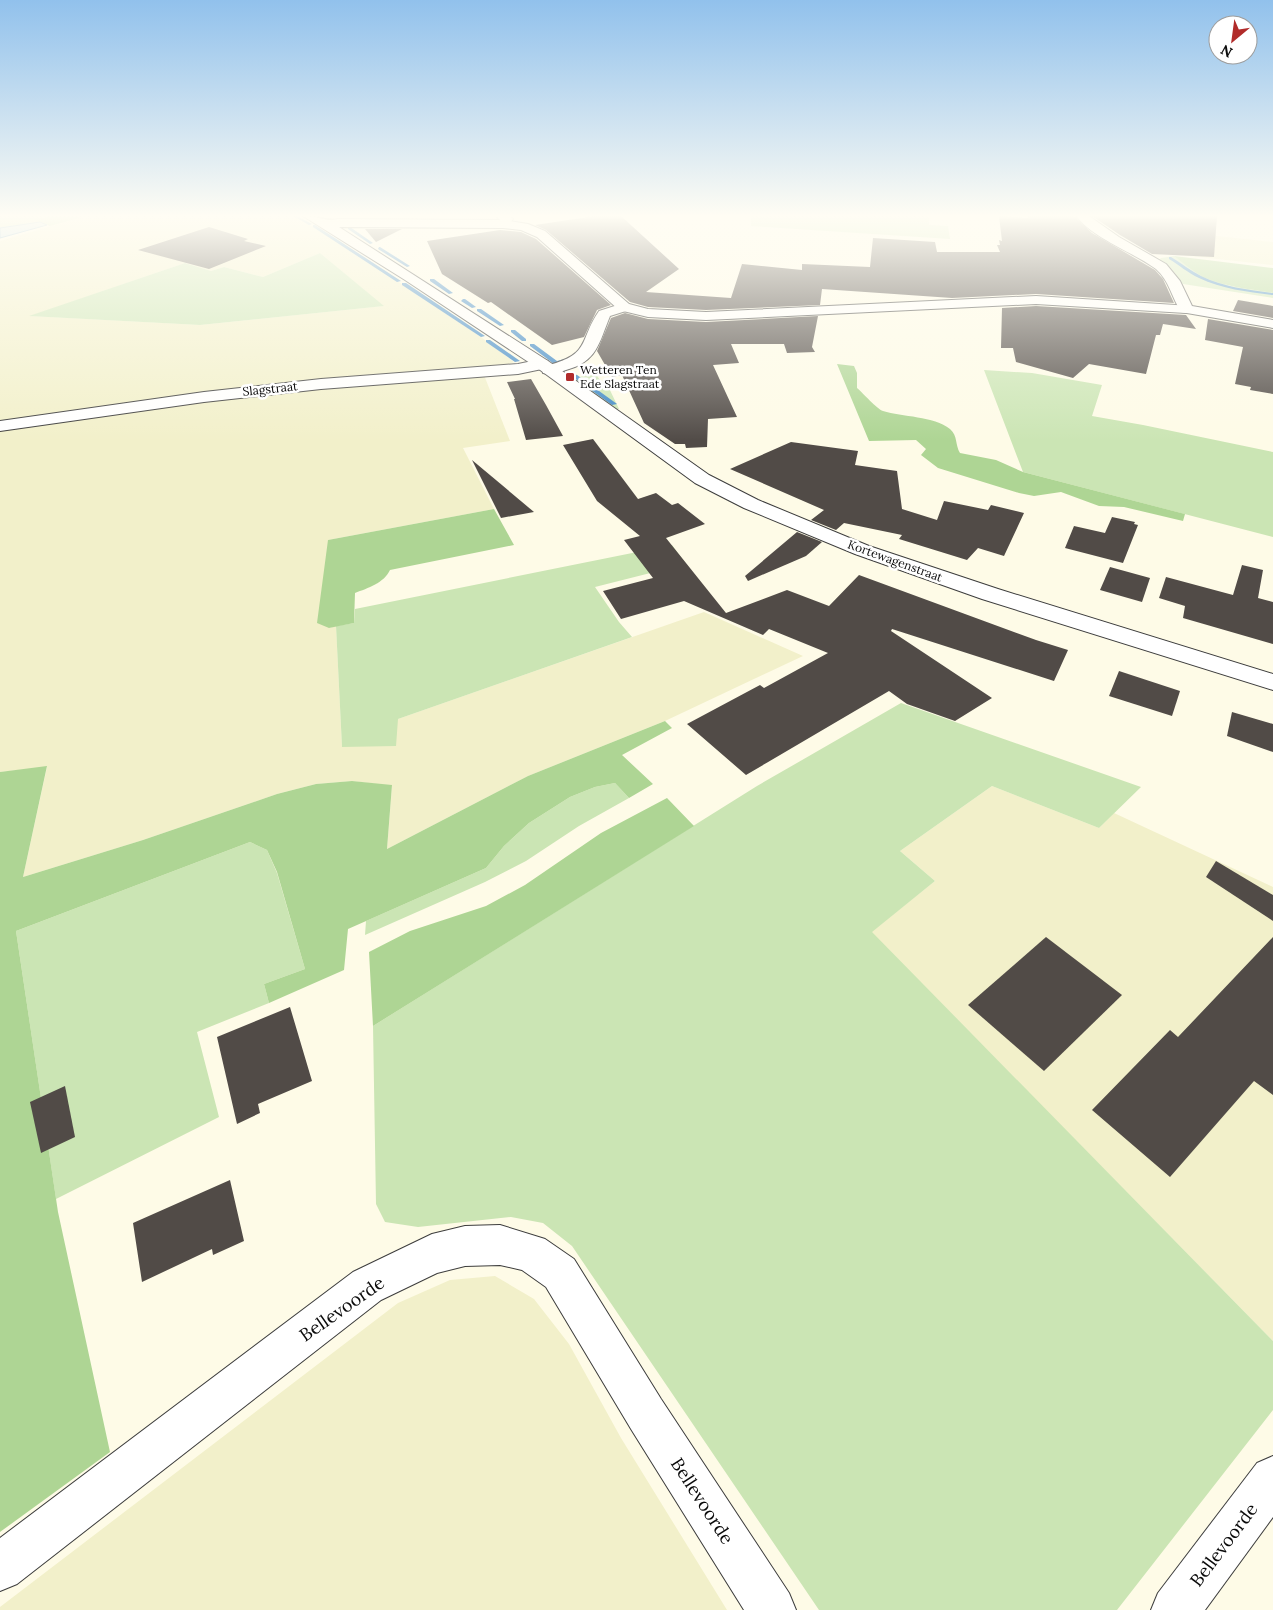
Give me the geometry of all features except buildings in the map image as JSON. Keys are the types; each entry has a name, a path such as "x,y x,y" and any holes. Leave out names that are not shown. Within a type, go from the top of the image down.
{"street":[{"name":"Kortewagenstraat","path":"430,291 546,367 702,479 751,504 794,523 990,594 1273,682"},
{"path":"607,291 624,306 648,313 706,316 1033,300 1186,309 1273,324"},
{"path":"1178,291 1186,309"},
{"path":"546,367 579,361 587,353 604,314 609,310 624,306"},
{"name":"Slagstraat","path":"0,426 204,396 321,384 546,367"},
{"name":"Bellevoorde","path":"0,1567 367,1286 432,1254 465,1246 500,1245 530,1253 560,1274 646,1414 772,1610"},
{"name":"Bellevoorde","path":"1175,1610 1273,1479"}],"shaded area":[{"path":"0,291 103,291 31,316 200,325 383,306 365,291 412,291 481,337 514,362 505,366 398,373 216,391 0,422"},
{"path":"484,375 510,441 463,448 494,509 328,540 329,628 336,626 342,747 398,719 704,612 803,656 665,721 528,776 387,849 392,786 352,781 316,784 277,794 143,840 23,877 47,767 0,772 0,430 140,409 304,390"},
{"path":"992,786 1099,828 1114,813 1273,887 1273,1341 871,932 935,881 900,851"},
{"path":"495,1276 534,1299 569,1344 621,1438 727,1610 0,1610 0,1607 398,1303 450,1280"}],"green space":[{"path":"102,291 366,291 384,306 200,325 29,316"},
{"path":"1229,291 1261,291 1273,293 1273,298"},
{"path":"837,364 854,366 857,373 857,388 880,410 918,417 950,429 960,453 996,460 1023,472 1185,514 1183,521 1124,507 1099,506 1061,492 1034,496 1019,493 938,468 921,455 926,449 916,440 869,441"},
{"path":"591,367 602,383 608,386 619,409 616,409 565,372 572,371 580,377 592,373 584,368"},
{"path":"984,370 1032,373 1102,385 1092,416 1273,452 1273,537 1023,472"},
{"path":"494,509 514,545 390,570 380,582 355,593 354,623 329,628 317,623 328,540"},
{"path":"672,545 686,564 595,587 619,622 632,637 398,719 396,746 342,747 336,626 354,623 355,609"},
{"path":"901,703 1141,787 1099,828 992,786 900,851 935,881 872,932 1273,1341 1273,1410 1117,1610 819,1610 572,1246 543,1223 511,1217 418,1227 385,1222 376,1204 373,1026 757,786"},
{"path":"665,721 672,728 622,755 653,784 629,798 615,783 595,787 570,797 529,823 504,846 486,868 348,929 344,970 269,1003 264,984 305,969 277,872 267,850 250,842 16,931 58,1212 110,1452 0,1532 0,772 47,766 23,877 143,840 277,794 316,784 352,781 392,785 387,849 528,776"},
{"path":"615,783 629,798 579,826 526,861 485,882 365,935 366,921 486,868 504,846 529,823 570,797 595,787"},
{"path":"667,798 694,826 373,1026 369,952 410,931 486,906 525,885 601,833"},
{"path":"250,842 267,850 277,873 305,969 264,984 269,1003 197,1032 219,1117 56,1199 16,931"}],"waterway":[{"path":"415,291 483,336"},
{"path":"1252,291 1273,294"},
{"path":"463,300 474,307"},
{"path":"479,310 502,325"},
{"path":"513,331 524,340"},
{"path":"488,341 517,361"},
{"path":"532,345 556,363 568,360"},
{"path":"575,376 614,404"}],"place":[{"name":"Wetteren Ten Ede Slagstraat","path":"570,377"}]}
